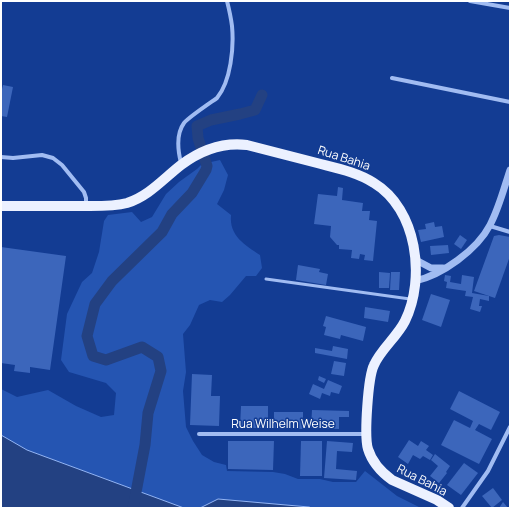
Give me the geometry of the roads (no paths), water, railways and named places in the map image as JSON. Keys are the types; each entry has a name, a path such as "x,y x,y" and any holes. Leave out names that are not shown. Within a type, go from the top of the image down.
{"main road":[{"name":"Rua Bahia","path":"1,206 86,206 124,204 140,198 196,156 221,145 235,143 338,168 365,178 384,190 399,208 413,241 416,260 415,281 413,300 405,321 398,333 380,354 373,366 369,380 367,434 368,449 376,464 392,480 437,500 449,508"}],"street":[{"path":"182,165 179,155 178,138 184,123 218,98 222,93 228,79 232,54 232,26 227,1"},
{"path":"470,1 510,8"},
{"path":"392,78 510,102"},
{"path":"1,157 13,158 42,155 53,158 62,166 84,192 86,206"},
{"path":"415,281 431,272 445,268 456,262 474,246 490,226 510,170"},
{"path":"490,226 510,232"},
{"path":"416,260 431,272"},
{"path":"462,508 488,472 510,427"},
{"name":"Rua Wilhelm Weise","path":"199,434 367,434"}],"lane":[{"path":"266,279 413,300"}],"waterway":[{"path":"133,508 145,445 148,413 161,371 158,357 142,347 106,360 93,356 87,336 95,304 112,281 162,232 172,214 192,193 206,170 207,166 198,138 197,126 211,120 255,110 262,95"}]}
